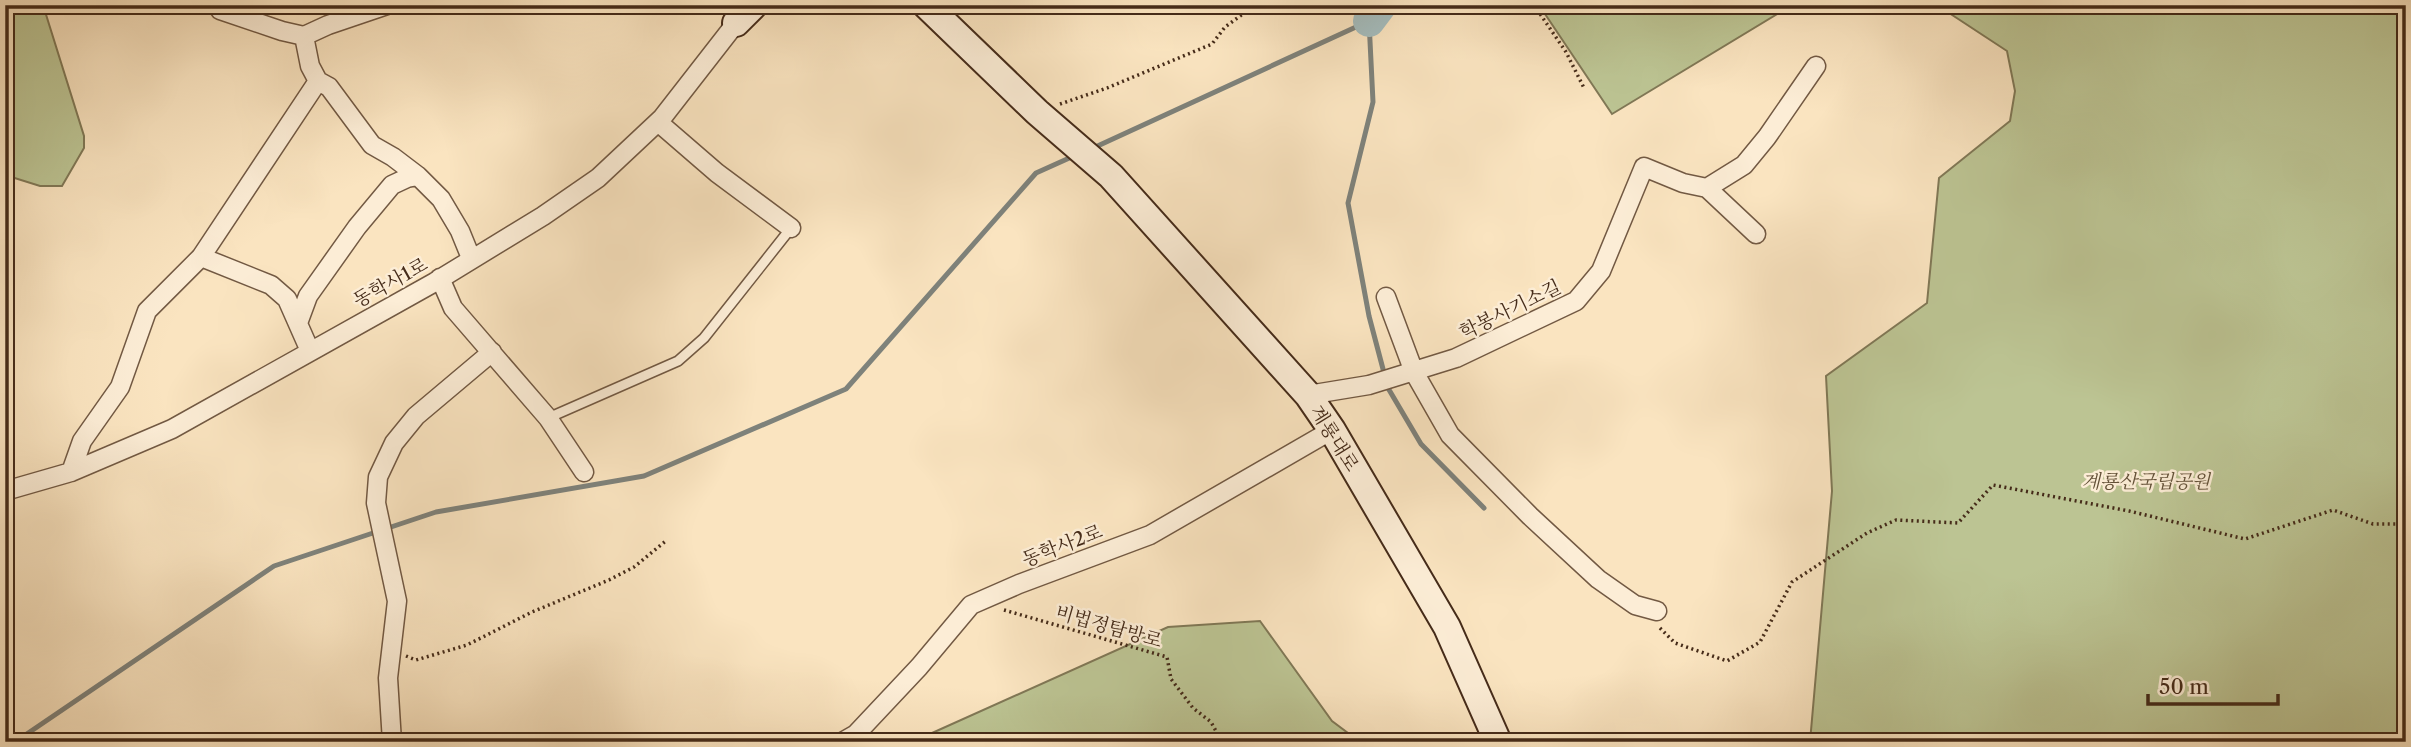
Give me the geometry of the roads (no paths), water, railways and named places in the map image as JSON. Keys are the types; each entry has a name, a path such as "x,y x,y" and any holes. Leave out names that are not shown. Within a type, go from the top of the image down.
{"street":[{"path":"220,10 304,36 387,5"},
{"name":"계룡대로","path":"926,5 1046,119 1111,176 1308,395 1332,430 1447,626 1498,742"},
{"name":"동학사1로","path":"5,491 71,472 173,429 440,278 543,216 598,178 658,122 745,11"},
{"path":"304,36 310,66 318,81 329,88 372,145 418,176 441,199 460,231 471,258"},
{"path":"1707,188 1744,164 1767,137 1816,65"},
{"path":"71,472 82,441 120,387 147,311 201,257 318,81"},
{"path":"658,122 717,173 791,228"},
{"name":"학봉사기소길","path":"1406,374 1456,358 1576,301 1601,271 1643,167 1683,183 1707,188 1756,234"},
{"path":"298,323 308,296 357,227 392,185 418,176"},
{"path":"201,257 271,285 287,299 310,351"},
{"path":"440,278 453,308 548,418 584,471"},
{"path":"1386,297 1406,374 1450,435 1530,516 1598,579 1636,605 1657,611"},
{"path":"392,742 388,678 397,601 376,503 378,477 394,443 416,416 492,352"},
{"path":"1308,395 1369,385 1406,374"},
{"name":"동학사2로","path":"842,742 856,734 919,667 971,605 1108,549 1150,535 1332,430"}],"lane":[{"path":"548,418 678,361 704,338 791,228"}],"waterway":[{"path":"1369,21 1381,5"},
{"path":"1091,149 1369,21 1373,102 1348,203 1369,316 1388,388 1421,444 1484,508"},
{"path":"15,742 274,566 436,512 644,476 846,389 1036,173 1076,155"}],"park label":[{"name":"계룡산국립공원","path":"2146,481"}]}
